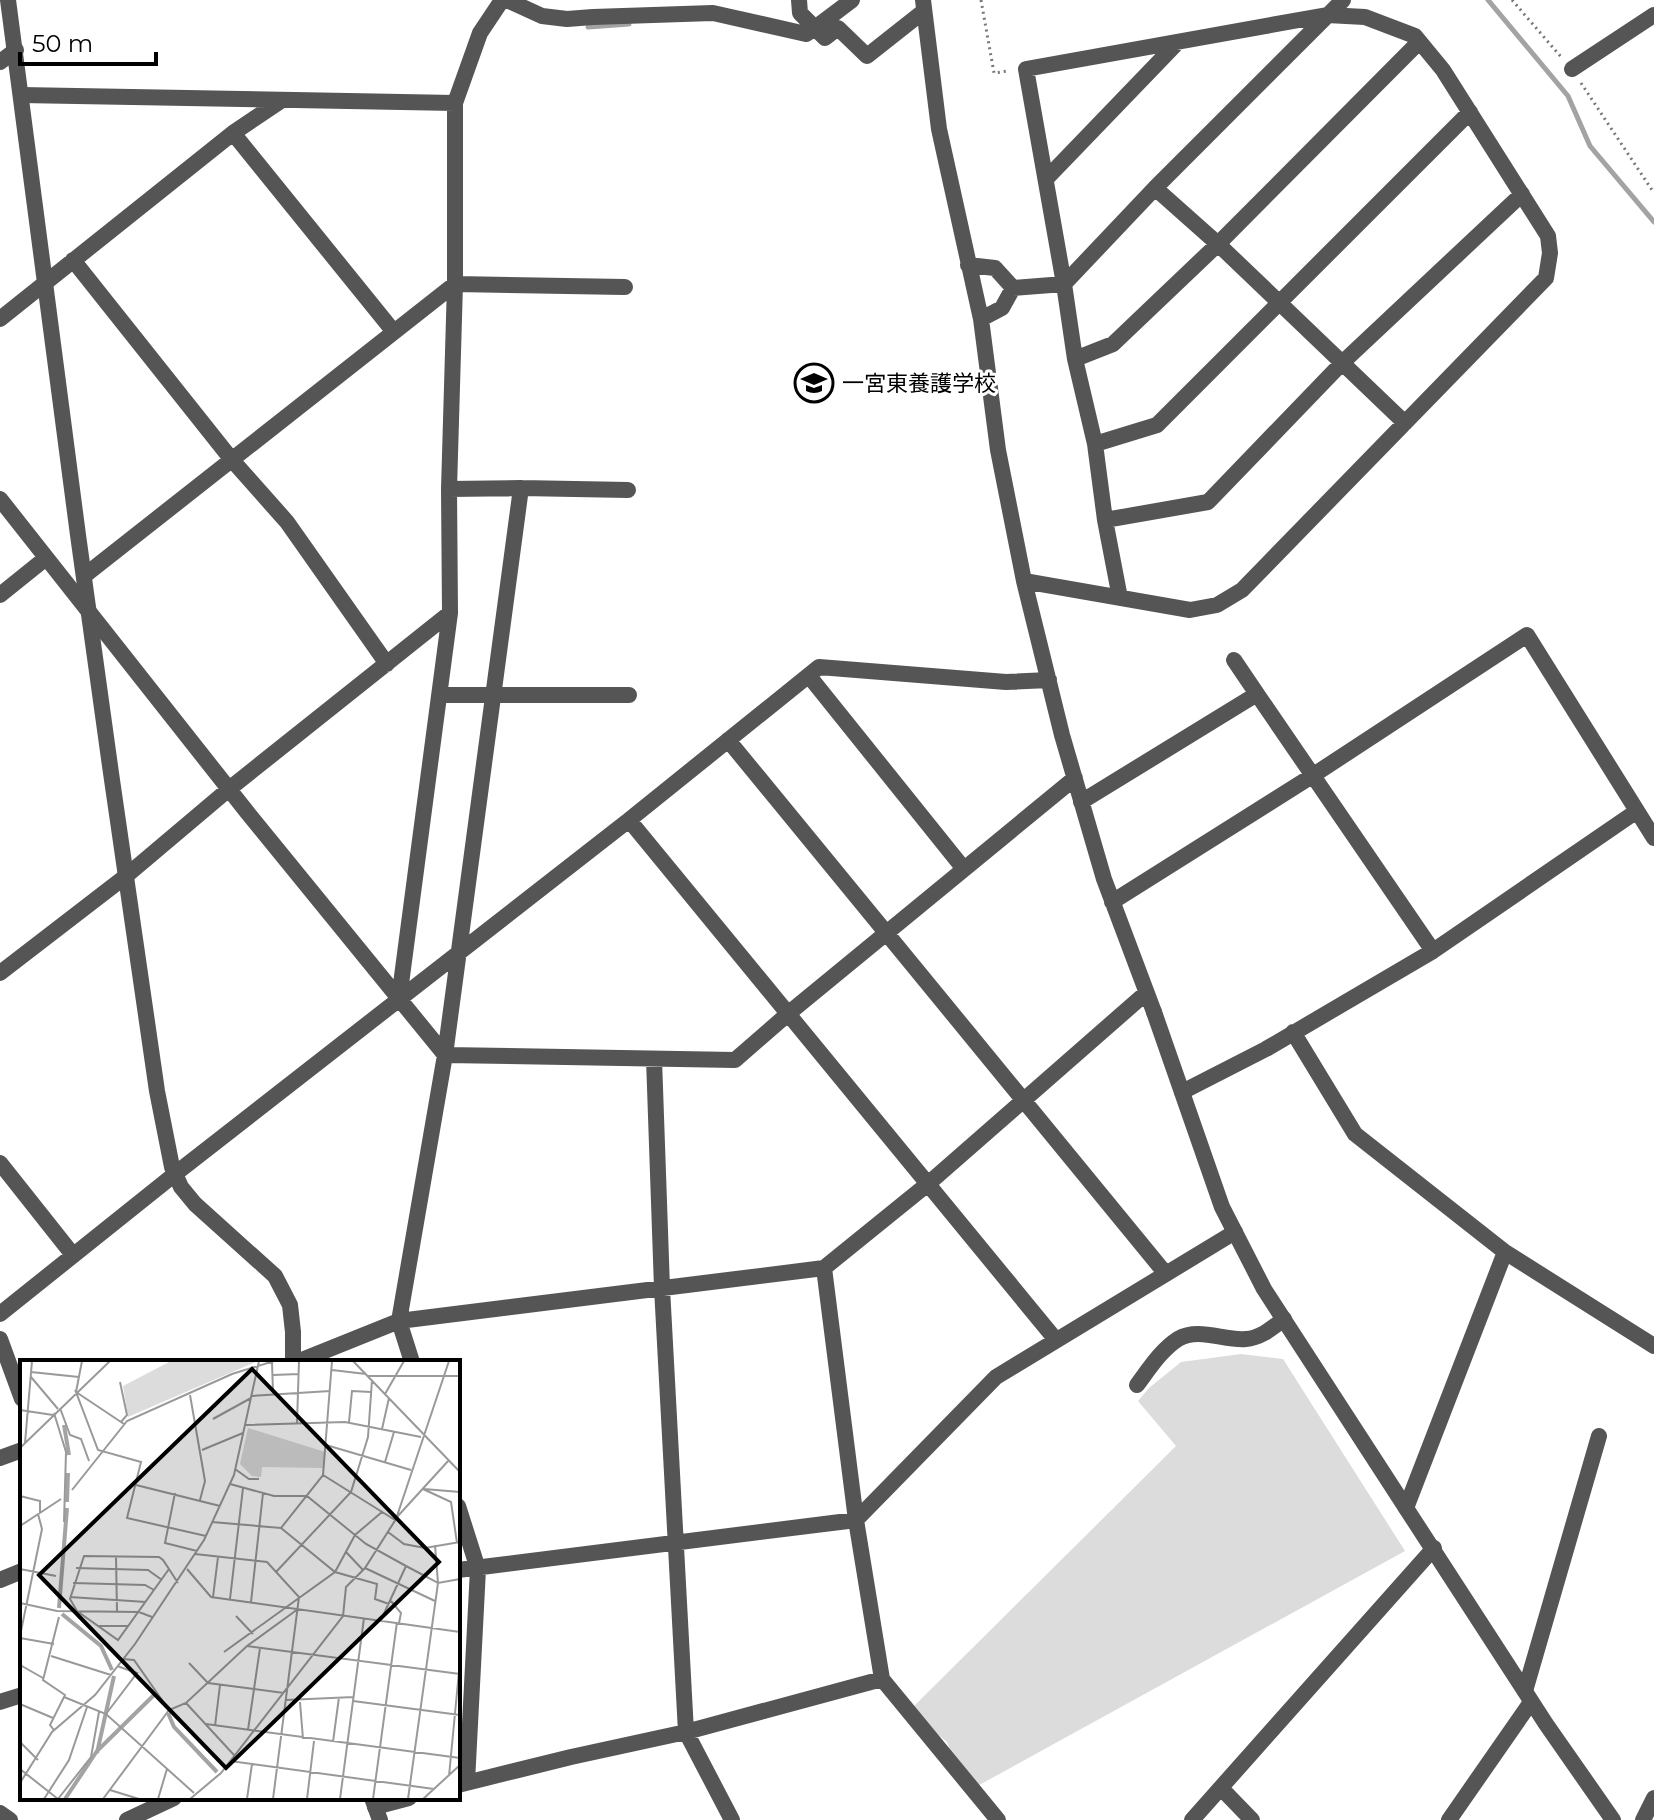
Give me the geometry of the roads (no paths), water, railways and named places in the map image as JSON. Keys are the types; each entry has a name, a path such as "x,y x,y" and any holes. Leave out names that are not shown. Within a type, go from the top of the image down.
{"street":[{"path":"8,0 84,576 157,1091 175,1174 181,1187 195,1204 275,1276 290,1305 295,1360"},
{"path":"399,999 450,613 455,103 480,33 504,0 542,16 567,19 713,13 806,34 852,0"},
{"path":"799,0 800,13 825,38 838,28 867,56 924,6"},
{"path":"1013,288 1064,284 1343,0"},
{"path":"924,6 939,129 981,319 998,450 1024,581 1104,879 1222,1207 1264,1289 1528,1696 1613,1820"},
{"path":"1024,581 1120,598 1190,610 1217,605 1242,590 1546,278 1550,253 1548,236 1443,70 1415,36 1365,17 1327,15 1026,69 1075,359 1095,444 1120,598"},
{"path":"1572,69 1654,15"},
{"path":"1075,359 1113,344 1218,244 1419,42"},
{"path":"1046,179 1177,43"},
{"path":"0,62 16,50"},
{"path":"21,95 455,103"},
{"path":"0,319 233,133 282,100"},
{"path":"1095,444 1157,425 1470,112"},
{"path":"233,133 394,332"},
{"path":"1155,188 1405,423"},
{"path":"1105,520 1208,502 1342,363 1522,194"},
{"path":"73,260 232,460 287,522 387,664"},
{"path":"968,265 995,268 1013,288"},
{"path":"84,576 455,284 625,287"},
{"path":"981,319 1002,308 1013,288"},
{"path":"411,1360 399,1321 445,1055 521,488"},
{"path":"449,489 628,490"},
{"path":"0,499 229,789 445,1055 735,1060 1075,778"},
{"path":"0,595 46,558"},
{"path":"0,973 126,876 229,789 450,613"},
{"path":"1112,902 1527,635 1654,838"},
{"path":"1234,660 1433,951"},
{"path":"0,1314 819,667 1006,682 1049,680"},
{"path":"809,676 964,869"},
{"path":"1081,802 1257,694"},
{"path":"440,695 629,695"},
{"path":"728,740 1166,1274"},
{"path":"1182,1092 1266,1049 1433,951 1637,811"},
{"path":"629,820 1056,1340"},
{"path":"300,1360 399,1321 824,1268 929,1183 1146,993"},
{"path":"1293,1032 1355,1134 1505,1252 1654,1346"},
{"path":"654,1059 662,1288 686,1732 732,1820"},
{"path":"0,1163 73,1255"},
{"path":"460,1570 856,1520 996,1377 1235,1232"},
{"path":"1406,1508 1505,1252"},
{"path":"824,1268 856,1520 882,1679 998,1820"},
{"path":"1137,1385 1166,1348 1182,1337 1199,1334 1247,1339 1262,1336 1284,1319"},
{"path":"0,1339 20,1394"},
{"path":"1457,1818 1528,1696 1599,1436"},
{"path":"0,1458 20,1451"},
{"path":"460,1512 478,1569 463,1783 686,1732 882,1679"},
{"path":"1192,1820 1434,1548"},
{"path":"0,1580 20,1572"},
{"path":"0,1702 20,1696"},
{"path":"1221,1788 1252,1820"},
{"path":"1643,1820 1654,1798"},
{"path":"127,1820 170,1800"},
{"path":"376,1812 404,1800"},
{"path":"0,1813 10,1820"}],"waterway":[{"path":"1488,0 1568,96 1590,146 1654,222"},
{"path":"588,27 629,24 629,21"}],"place":[{"name":"一宮東養護学校","path":"814,383"}]}
